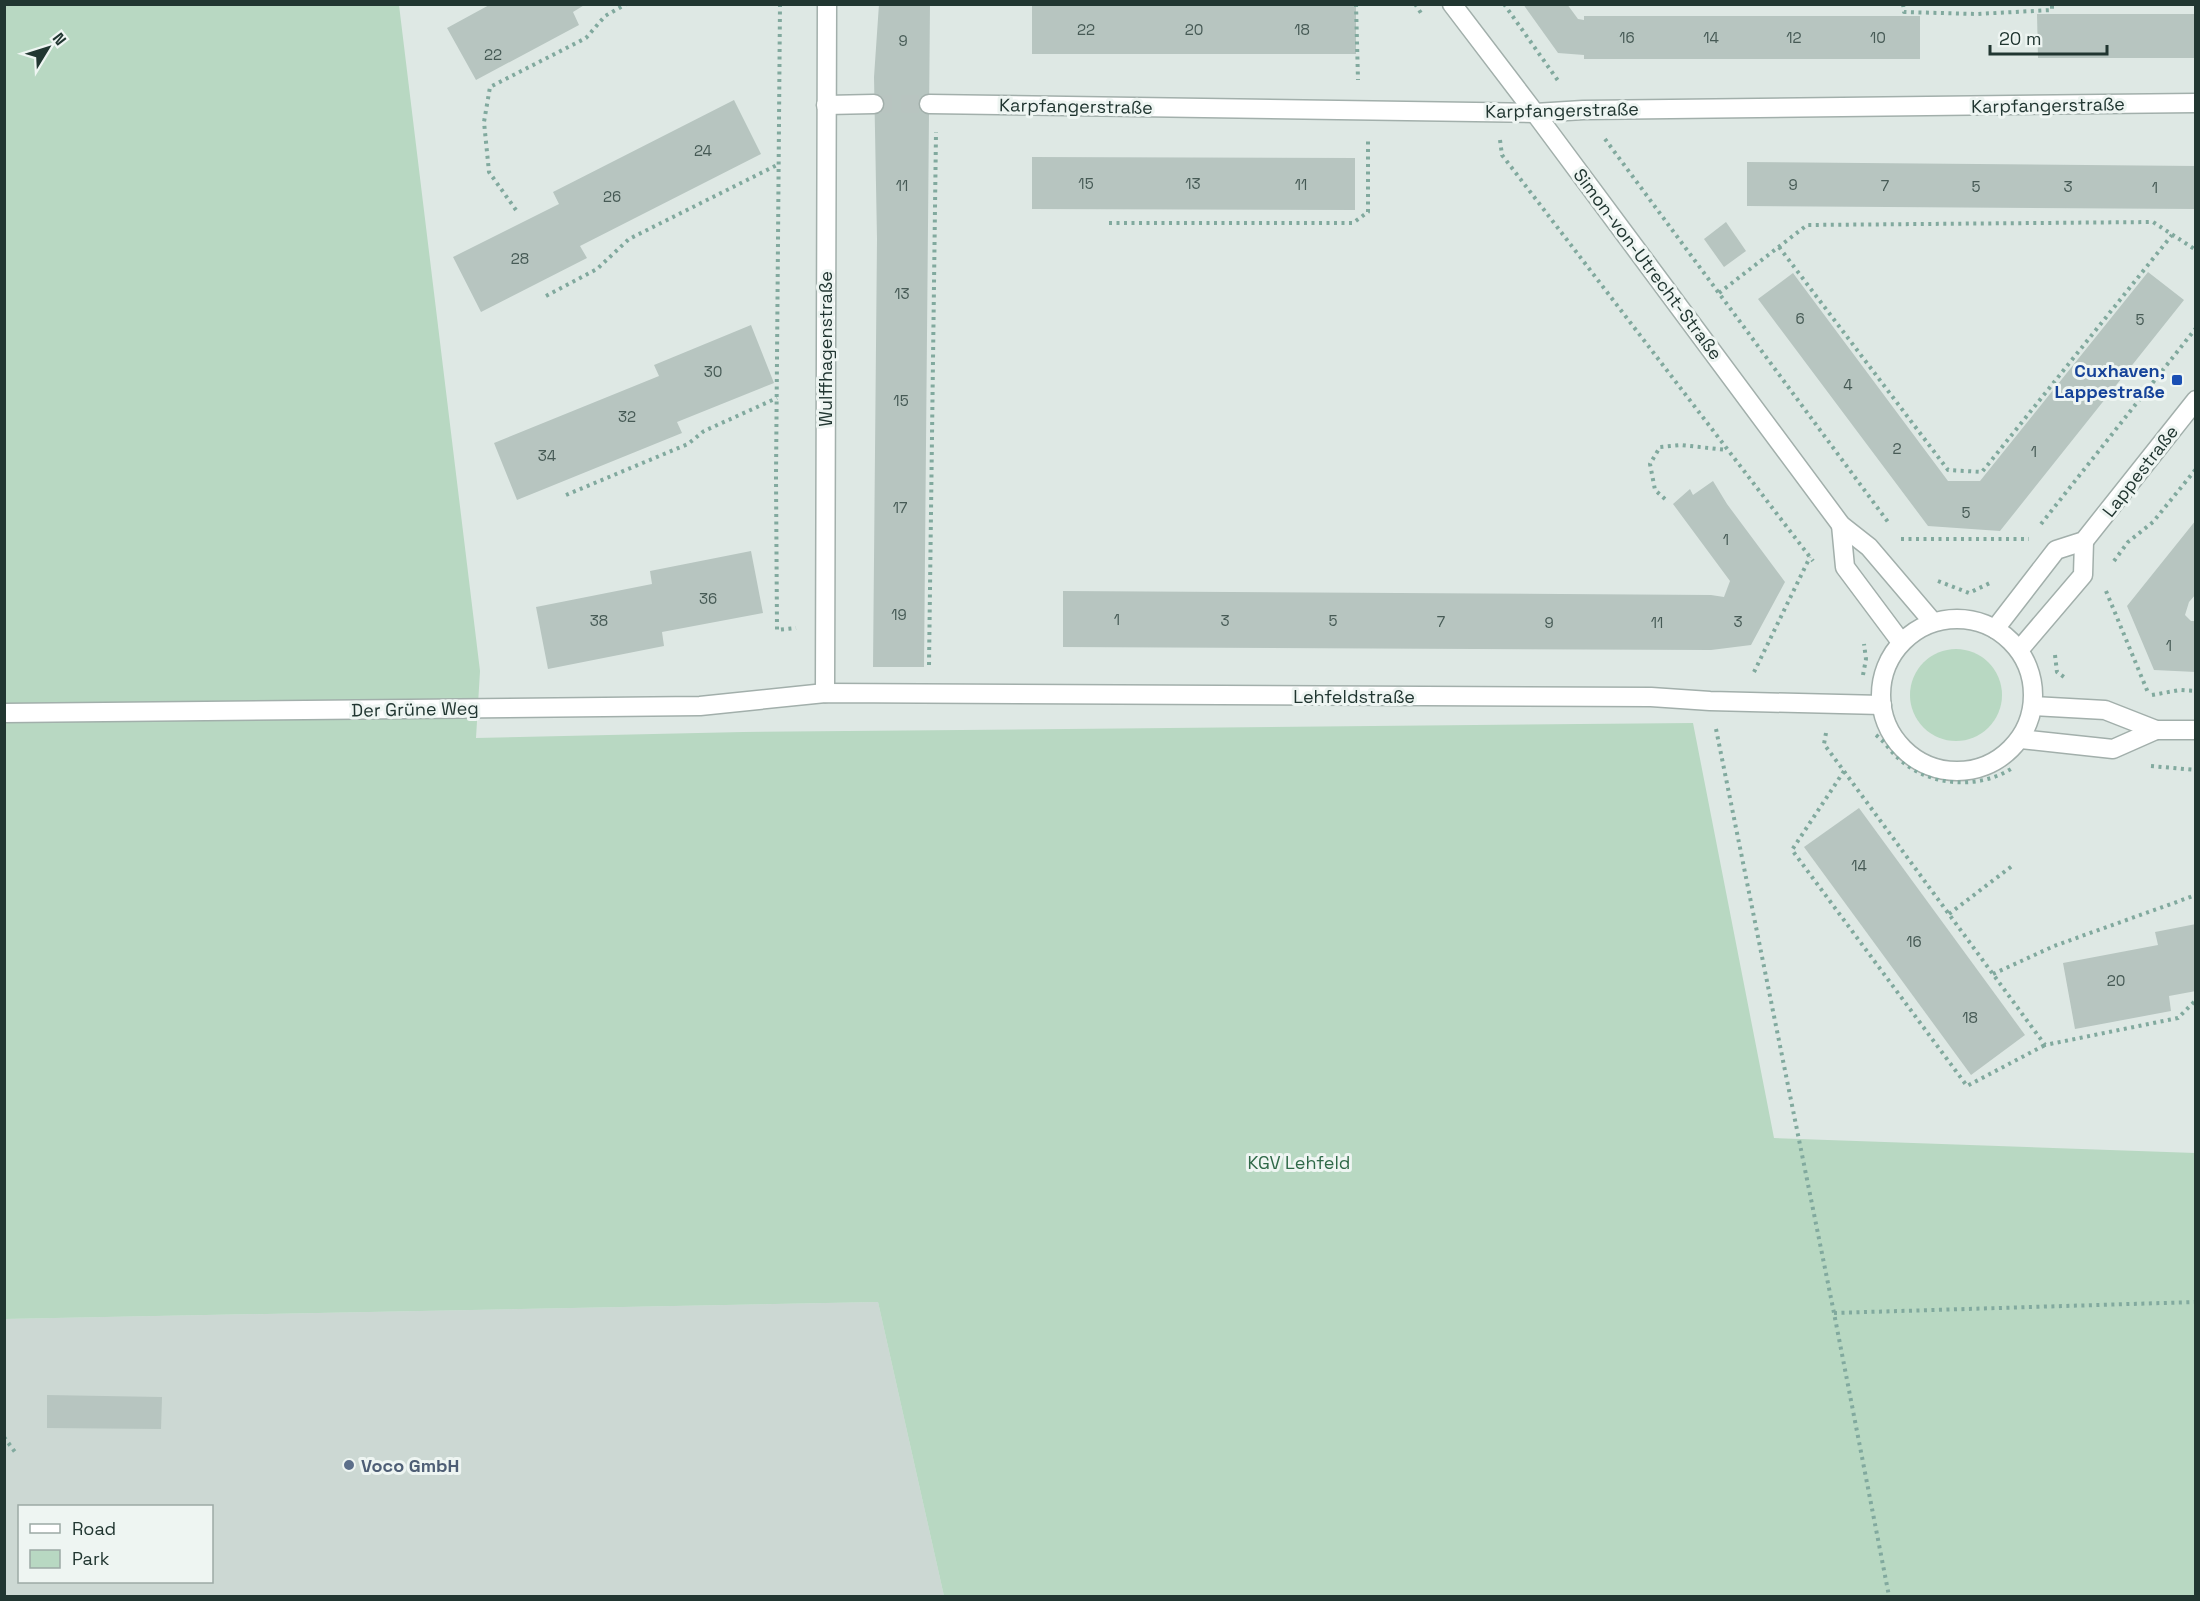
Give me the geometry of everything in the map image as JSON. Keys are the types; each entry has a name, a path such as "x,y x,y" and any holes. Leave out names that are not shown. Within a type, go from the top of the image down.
{"street":[{"name":"Wulffhagenstraße","path":"825,693 827,4"},
{"name":"Simon-von-Utrecht-Straße","path":"1452,4 1841,525 1869,547 1932,621"},
{"name":"Karpfangerstraße","path":"933,104 1535,113 1583,110 2196,103"},
{"path":"826,105 874,104"},
{"name":"Lappestraße","path":"2084,541 2196,400"},
{"path":"1841,525 1845,567 1901,642"},
{"path":"1995,628 2056,550 2084,541 2083,575 2020,649"},
{"path":"1948,619 1980,621 1995,628 2020,649 2032,680 2033,706 2029,725 2008,752 1985,766 1958,771 1931,767 1907,753 1890,731 1882,705 1881,683 1888,661 1901,642 1932,621 1948,619"},
{"name":"Lehfeldstraße","path":"825,693 1639,697 1882,705"},
{"name":"Der Grüne Weg","path":"4,713 700,706 825,693"},
{"path":"2033,706 2105,710 2156,730 2196,730"},
{"path":"2020,739 2113,749 2156,730"}],"path":[{"path":"516,210 489,172 484,122 490,87 586,38 605,16 626,4"},
{"path":"780,4 777,630 804,628"},
{"path":"1109,223 1353,223 1368,212 1368,110 1358,86 1356,4"},
{"path":"1504,4 1561,84 1583,110 1893,529"},
{"path":"1903,4 1904,12 1977,14 2052,10 2052,4"},
{"path":"929,675 933,104"},
{"path":"1494,112 1502,155 1816,566"},
{"path":"546,296 597,269 629,239 779,164"},
{"path":"1719,293 1807,225 2154,222 2196,250"},
{"path":"1779,247 1948,470 1982,472 2172,235"},
{"path":"2037,530 2196,328"},
{"path":"566,495 688,444 704,430 777,398"},
{"path":"1665,499 1655,490 1650,464 1660,447 1681,444 1728,450"},
{"path":"2108,571 2128,542 2152,522 2196,469"},
{"path":"1906,547 1900,539 2029,539 2022,548"},
{"path":"1754,673 1810,557"},
{"path":"1930,578 1969,593 1997,579"},
{"path":"2101,580 2149,696"},
{"path":"1859,680 1863,674 1866,659 1863,639"},
{"path":"2056,647 2054,660 2057,672 2073,683"},
{"path":"2138,694 2149,696 2180,690 2196,691"},
{"path":"1710,701 1889,1596"},
{"path":"1826,728 1824,744 2045,1045"},
{"path":"1869,729 1885,742 1899,759 1917,772 1943,782 1986,780 2005,774 2022,762"},
{"path":"2148,766 2196,770"},
{"path":"1844,771 1792,850 1967,1086 2045,1045 2178,1018 2196,1000"},
{"path":"1949,914 2012,866"},
{"path":"1993,974 2054,946 2196,895"},
{"path":"1834,1313 2196,1302"},
{"path":"4,1437 15,1452"}],"shaded area":[{"path":"878,1302 944,1596 5,1596 4,1319"}],"green space":[{"name":"KGV Lehfeld","path":"4,5 399,5 480,671 476,738 743,732 1693,723 1774,1138 2195,1153 2195,1596 944,1596 878,1302 5,1319"},
{"path":"1956,649 1974,652 1989,662 1999,677 2002,695 1999,713 1989,728 1974,738 1956,741 1938,738 1923,728 1913,713 1910,695 1913,677 1923,662 1938,652"}],"building":[{"path":"491,4 586,4 573,12 579,25 476,80 447,28"},
{"path":"879,4 930,4 924,667 873,667 877,239 874,77"},
{"path":"1032,4 1356,4 1356,54 1032,54"},
{"path":"1523,4 1567,4 1578,19 1584,20 1584,16 1920,16 1920,59 1584,59 1584,55 1558,53"},
{"path":"2037,14 2196,14 2196,58 2038,58"},
{"path":"734,100 761,154 580,246 587,258 481,312 453,257 559,204 553,192"},
{"path":"1032,157 1355,158 1355,210 1032,209"},
{"path":"1747,162 2196,166 2196,209 1747,206"},
{"path":"1726,222 1746,251 1724,267 1704,239"},
{"path":"2148,272 2184,300 2000,531 1928,526 1758,299 1793,273 1948,481 1980,481"},
{"path":"751,325 774,383 677,422 682,433 517,500 494,443 659,376 654,365"},
{"path":"1713,481 1727,504 1785,582 1751,645 1711,650 1063,647 1063,591 1711,595 1724,597 1730,581 1673,504 1690,489 1693,495"},
{"path":"2196,520 2196,594 2189,602 2185,615 2191,621 2196,621 2196,672 2154,670 2127,606"},
{"path":"751,551 763,613 662,632 664,646 548,669 536,607 652,584 650,571"},
{"path":"1859,808 2025,1035 1971,1075 1804,847"},
{"path":"2196,924 2196,991 2169,996 2171,1011 2075,1029 2063,963 2158,945 2155,932"},
{"path":"47,1395 162,1397 161,1429 47,1428"}],"tunnel":[{"path":"874,104 929,104"}],"place":[{"name":"Cuxhaven, Lappestraße","path":"2177,380"},
{"name":"Voco GmbH","path":"349,1465"}]}
